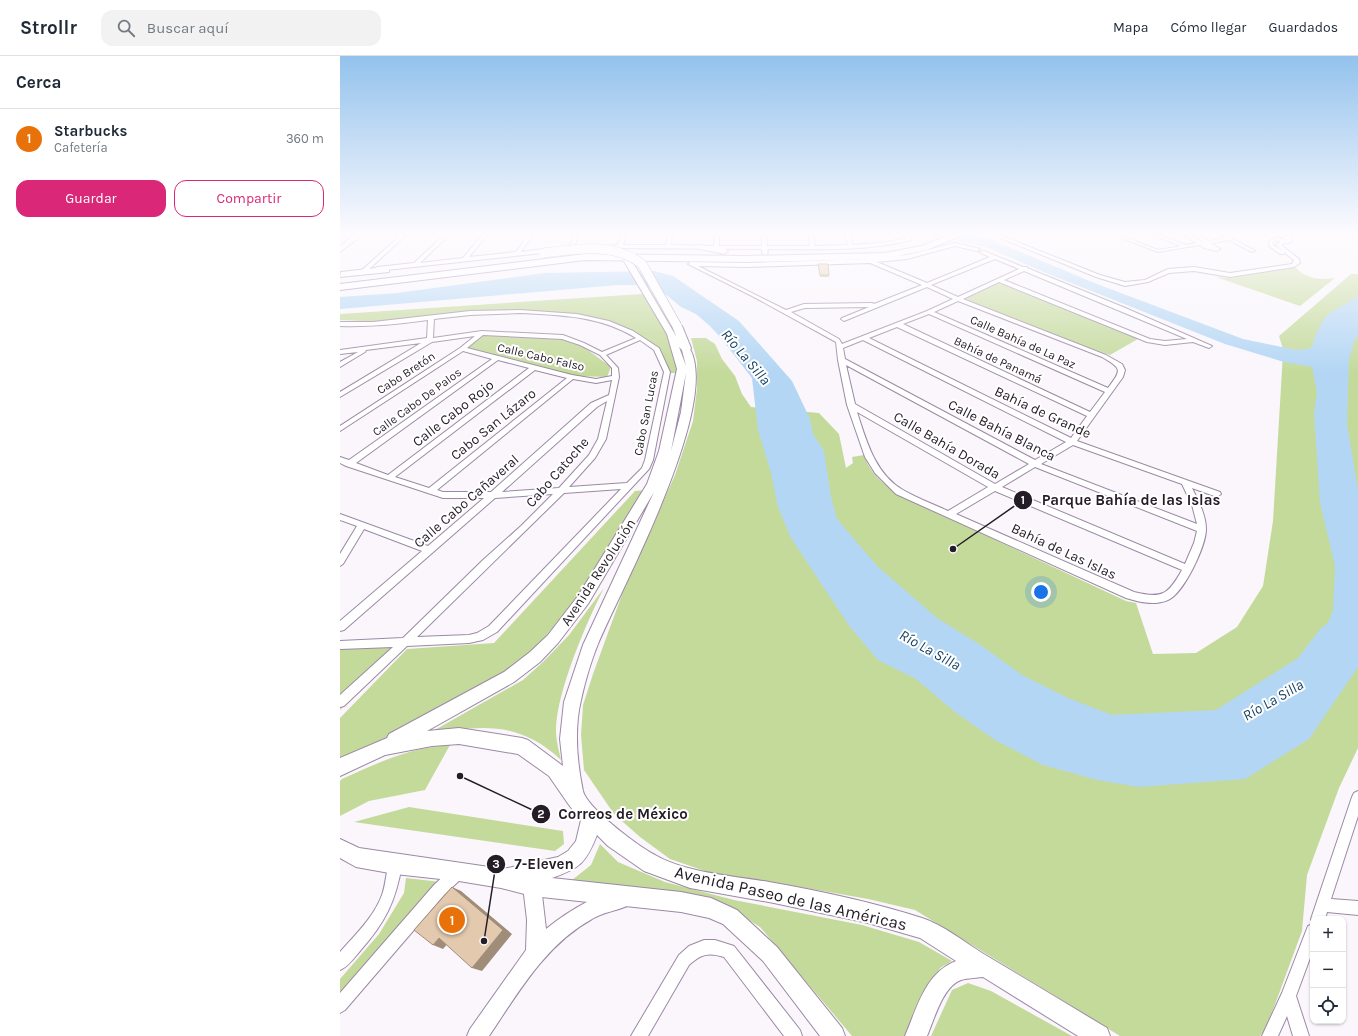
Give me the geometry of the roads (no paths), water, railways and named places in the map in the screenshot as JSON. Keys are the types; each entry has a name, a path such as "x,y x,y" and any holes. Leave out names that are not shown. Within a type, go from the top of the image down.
{"main road":[{"path":"340,286 383,281"},
{"name":"Avenida Revolución","path":"383,747 509,677 535,657 553,639 583,600 653,484 663,458 682,369 674,330 655,306 640,281"},
{"path":"650,281 674,330 686,348"},
{"name":"Avenida Revolución","path":"575,799 568,739 572,702 590,644 662,489 678,448 690,388 691,368 686,348"},
{"name":"Avenida Paseo de las Américas","path":"340,767 383,747 432,738 459,736 522,746 555,770 575,799 591,817 615,839 651,864 690,878 774,893 868,913 924,929 1100,1036"},
{"path":"502,878 563,866 574,860 583,850 590,835 591,817"},
{"name":"Avenida Paseo de las Américas","path":"345,854 395,864 459,871 502,878 532,886 681,902 711,908 730,917 770,954 834,1036"},
{"path":"916,1036 938,988 946,976 955,971 985,966"}],"street":[{"path":"724,281 837,340 840,347 929,312 998,281"},
{"path":"915,281 1104,356 1120,366 1122,370 1120,377 1108,391 1072,442 951,513"},
{"path":"844,319 878,304 939,281"},
{"path":"1002,281 1150,341 1165,343 1193,340"},
{"path":"1055,281 1209,346"},
{"path":"1113,281 1119,283 1136,284 1144,281"},
{"path":"1120,281 1123,282 1139,281"},
{"path":"786,312 804,306 878,304"},
{"name":"Calle Bahía de La Paz","path":"929,312 1108,391"},
{"name":"Cabo San Lucas","path":"340,324 377,325 478,313 563,314 606,321 622,327 641,338 657,350 667,372 649,460 645,469 493,629 469,639 405,642"},
{"path":"430,340 431,319"},
{"name":"Bahía de Panamá","path":"897,324 1091,415"},
{"path":"340,352 365,350 482,333 563,337 602,354 615,368 616,377"},
{"name":"Cabo Bretón","path":"340,429 462,349 482,333"},
{"path":"602,354 641,338"},
{"name":"Bahía de Grande","path":"864,338 1072,442 1217,494"},
{"path":"340,395 430,340"},
{"name":"Bahía de Las Islas","path":"840,347 841,360 851,405 869,456 874,466 884,479 899,492 951,513 1129,595 1151,600 1168,596 1180,584 1201,538 1202,529"},
{"name":"Calle Cabo Falso","path":"462,349 572,377 596,381 616,377"},
{"path":"340,365 365,350"},
{"name":"Calle Cabo De Palos","path":"349,464 497,358"},
{"name":"Calle Bahía Blanca","path":"841,360 1035,464 1202,529"},
{"name":"Calle Cabo Rojo","path":"389,478 533,368"},
{"name":"Cabo San Lázaro","path":"430,491 572,377"},
{"name":"Cabo Catoche","path":"340,702 405,642 560,492 597,450 602,439 616,377"},
{"name":"Calle Cabo Cañaveral","path":"340,627 493,495 594,405 611,396"},
{"name":"Calle Bahía Dorada","path":"851,405 994,487 1188,569"},
{"path":"340,460 389,478 443,495 493,495 560,492 628,486"},
{"path":"1186,484 1194,500 1202,529"},
{"path":"340,517 430,550"},
{"path":"340,562 362,524"},
{"path":"340,645 405,642"},
{"path":"1319,916 1358,797"},
{"path":"340,963 379,918 386,906 393,881 395,864"},
{"path":"340,1005 439,890 459,871"},
{"path":"532,886 537,910 538,929 535,953"},
{"path":"477,1036 535,953 561,927 586,911 630,897"},
{"path":"1323,905 1358,908"},
{"path":"1270,1036 1288,996 1310,939"},
{"path":"639,1036 684,960 693,951 703,947 716,946 729,951 788,1033"},
{"path":"1288,996 1301,1036"}],"water":[{"name":"Río La Silla","path":"488,281 680,281 739,321 792,381 810,419 813,434 824,451 831,497 837,519 877,566 937,618 982,646 1022,675 1068,698 1112,715 1216,710 1298,658 1321,628 1328,623 1333,610 1335,566 1320,503 1314,414 1317,392 1312,367 1284,362 1225,344 1065,281 1089,281 1243,339 1296,350 1308,349 1313,346 1313,342 1319,328 1328,314 1358,295 1358,336 1355,339 1349,359 1347,424 1358,490 1358,667 1309,739 1245,779 1139,787 1097,780 1043,765 995,740 955,712 916,679 878,660 850,627 791,538 778,507 771,473 758,430 752,378 710,326 696,314 681,307 664,293 639,285 617,285 340,309 340,297 397,293"}],"place":[{"name":"Parque Bahía de las Islas","path":"953,549"},
{"name":"Correos de México","path":"460,776"},
{"name":"Starbucks","path":"452,920"},
{"name":"7-Eleven","path":"484,941"}]}
